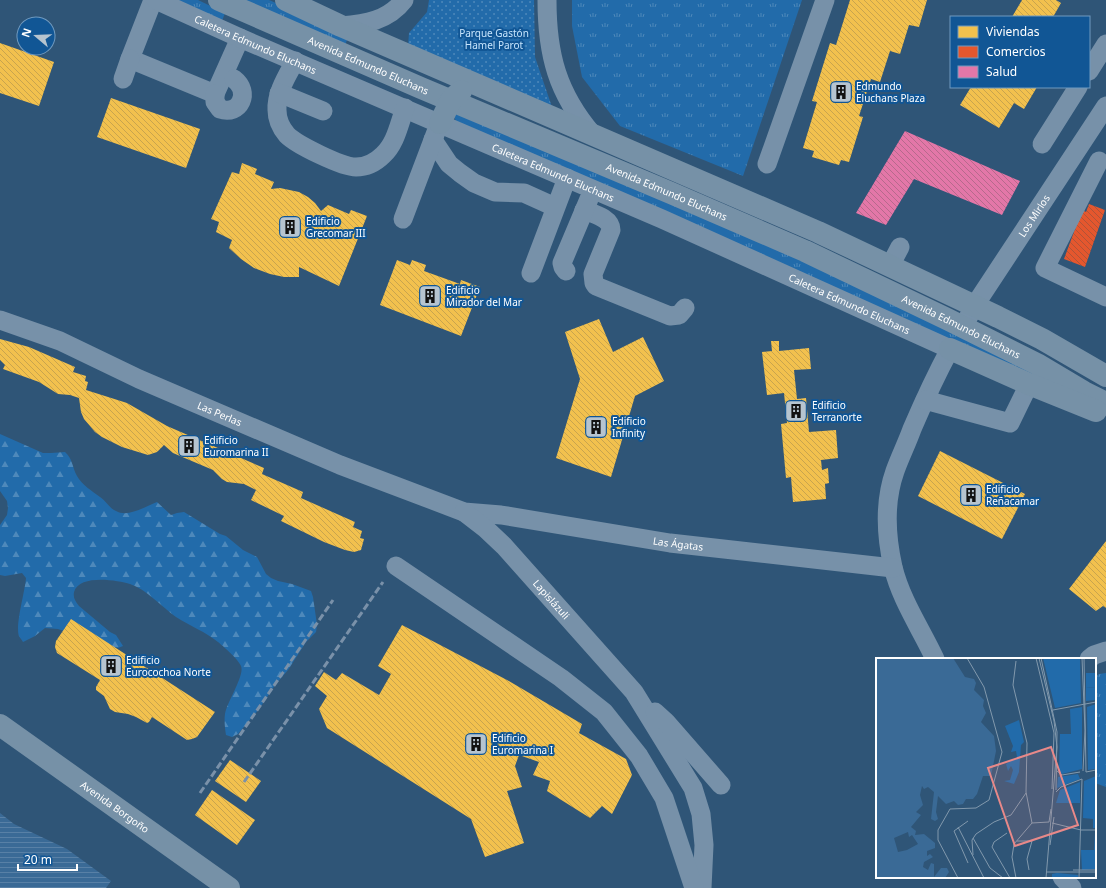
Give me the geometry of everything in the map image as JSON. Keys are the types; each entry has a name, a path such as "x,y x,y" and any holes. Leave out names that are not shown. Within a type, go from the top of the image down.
{"main road":[{"name":"Avenida Edmundo Eluchans","path":"219,0 451,100 671,192 798,248 1037,364 1084,392 1106,403"},
{"path":"286,0 341,26 818,232 974,305 1042,340 1106,376"},
{"path":"436,132 451,100 462,90 477,85"},
{"path":"950,348 1028,384 1106,415"},
{"name":"Avenida Borgoño","path":"0,726 229,888"}],"street":[{"name":"Caletera Edmundo Eluchans","path":"154,0 405,108 436,132 567,178 950,348"},
{"path":"123,79 154,0"},
{"path":"341,26 369,23 382,18 393,11 404,0"},
{"path":"547,0 550,47 555,69 563,90 572,106 582,122 593,135"},
{"path":"767,164 826,0"},
{"path":"234,80 240,86 242,96 241,101 234,108 229,110 220,109 215,102 215,94 240,38"},
{"path":"1096,71 1106,44"},
{"path":"130,59 215,94"},
{"path":"295,61 280,93 277,110 282,127 294,141 336,163 356,167 366,165 383,156 394,139 405,108"},
{"path":"1042,144 1077,88"},
{"path":"280,93 323,111"},
{"name":"Los Mirlos","path":"963,327 974,305 1106,106"},
{"path":"436,132 449,164 460,174 474,183 495,192 524,194 555,206"},
{"path":"403,219 436,132"},
{"path":"1077,150 1103,162 1045,268 1106,297"},
{"path":"531,273 555,206 567,178"},
{"path":"566,271 562,263 593,189"},
{"path":"584,210 607,220 611,227 593,274 596,286 670,316 679,315 685,308"},
{"path":"890,266 900,247"},
{"name":"Las Perlas","path":"0,320 60,341 139,379 340,465 464,512"},
{"path":"935,658 900,588 893,568 887,524 891,486 895,471 925,400 950,348"},
{"path":"925,400 1010,423 1028,384"},
{"name":"Las Ágatas","path":"464,512 501,516 670,542 893,568"},
{"name":"Lapislázuli","path":"464,512 486,529 504,546 634,692 666,722 722,785"},
{"path":"396,566 561,678 604,712 639,756 664,798 694,888"},
{"path":"1090,658 1106,651"},
{"name":"Lapislázuli","path":"634,692 697,798 701,814 704,845 702,888"},
{"path":"1063,878 1072,888"}],"green space":[{"path":"176,0 198,0 225,13 222,21"},
{"path":"241,0 269,0 349,35 345,45"},
{"name":"Parque Gastón Hamel Parot","path":"429,0 534,0 535,57 552,107 408,46 409,33 427,12"},
{"path":"572,0 802,0 743,176 620,126 582,77 572,26"},
{"path":"459,112 822,269 1025,367 1091,404 456,121 454,117 455,114"},
{"path":"0,434 43,453 65,452 70,457 75,473 79,479 87,488 116,511 121,513 131,512 157,502 171,515 184,512 220,534 226,536 243,550 257,557 266,574 271,578 311,591 317,625 316,632 306,642 288,670 238,734 232,737 226,735 225,714 242,670 240,663 231,653 213,638 176,617 136,586 116,581 99,580 83,583 77,586 74,592 75,599 79,606 110,632 116,635 123,646 118,648 112,647 58,629 45,628 35,636 23,642 19,636 18,624 26,578 22,573 5,576 0,575 0,525 7,515 8,508 7,501 0,491"},
{"path":"1106,673 1106,787 1096,783 1096,676 1099,674"}],"shaded area":[{"path":"0,813 14,824 67,849 111,881 106,888 0,888"}],"building: Viviendas":[{"name":"Edmundo Eluchans Plaza","path":"850,0 927,0 919,27 909,25 900,54 890,51 880,82 871,79 859,116 863,117 849,162 841,160 839,165 812,157 814,151 803,148 817,102 812,101 830,43 836,45"},
{"path":"1022,0 1056,0 1061,3 1054,16 1013,16"},
{"path":"0,43 16,49 16,56 37,56 54,62 39,106 0,93"},
{"path":"970,88 1036,88 1024,109 1014,103 999,128 960,105"},
{"path":"111,98 200,129 186,168 97,137"},
{"name":"Edificio Grecomar III","path":"242,163 257,169 255,174 274,182 271,189 280,188 299,192 315,203 321,211 328,205 349,214 351,210 367,216 339,286 299,267 299,277 284,277 254,268 229,248 232,240 216,232 219,222 211,219 232,172 239,174"},
{"name":"Edificio Mirador del Mar","path":"397,260 410,265 412,260 426,265 424,271 460,284 461,280 480,287 461,336 380,305"},
{"name":"Edificio Infinity","path":"599,319 613,352 643,337 664,381 635,396 611,477 556,458 580,379 565,332"},
{"name":"Edificio Euromarina II","path":"0,339 29,347 75,367 73,372 86,376 85,381 88,382 86,390 127,403 167,426 264,468 262,474 303,492 301,498 355,522 353,527 362,531 360,538 364,539 361,550 354,552 345,550 324,542 281,521 284,516 251,500 256,490 244,484 227,482 213,470 173,453 164,445 157,452 148,455 122,447 102,437 95,432 84,419 81,412 79,398 70,395 58,394 39,382 3,369 5,365 0,360"},
{"name":"Edificio Terranorte","path":"771,341 779,341 779,351 809,348 811,369 794,370 797,399 806,398 809,432 836,430 838,458 821,460 822,470 828,468 829,483 825,484 826,499 793,502 791,477 786,478 781,424 787,423 784,393 767,395 762,352 772,351"},
{"name":"Edificio Reñacamar","path":"940,451 1025,494 1002,539 918,496"},
{"path":"1106,541 1106,608 1103,606 1096,611 1069,589"},
{"name":"Edificio Eurocochoa Norte","path":"71,619 215,712 197,737 187,740 152,717 147,723 136,717 115,712 110,709 104,696 96,690 100,680 57,653 55,647 56,641"},
{"name":"Edificio Euromarina I","path":"402,625 507,680 582,724 579,733 626,759 632,775 612,814 602,806 590,818 547,791 550,781 533,775 539,762 519,755 515,766 522,787 507,791 524,843 485,857 471,819 327,728 319,709 327,696 315,686 324,672 336,680 342,673 379,695 391,674 378,666"},
{"path":"230,760 261,781 246,802 215,781"},
{"path":"212,790 255,820 237,845 195,815"}],"building: Comercios":[{"path":"1089,204 1105,210 1085,267 1064,259 1082,210 1086,212"}],"building: Salud":[{"path":"905,131 1020,181 1002,215 914,179 886,225 856,213"}],"railway":[{"path":"244,782 383,582"},
{"path":"200,793 333,600"}],"place":[{"name":"Edmundo Eluchans Plaza","path":"841,92"},
{"name":"Edificio Grecomar III","path":"290,227"},
{"name":"Edificio Mirador del Mar","path":"430,296"},
{"name":"Edificio Terranorte","path":"796,411"},
{"name":"Edificio Infinity","path":"596,427"},
{"name":"Edificio Euromarina II","path":"189,446"},
{"name":"Edificio Reñacamar","path":"971,495"},
{"name":"Edificio Eurocochoa Norte","path":"111,666"},
{"name":"Edificio Euromarina I","path":"476,744"}]}
